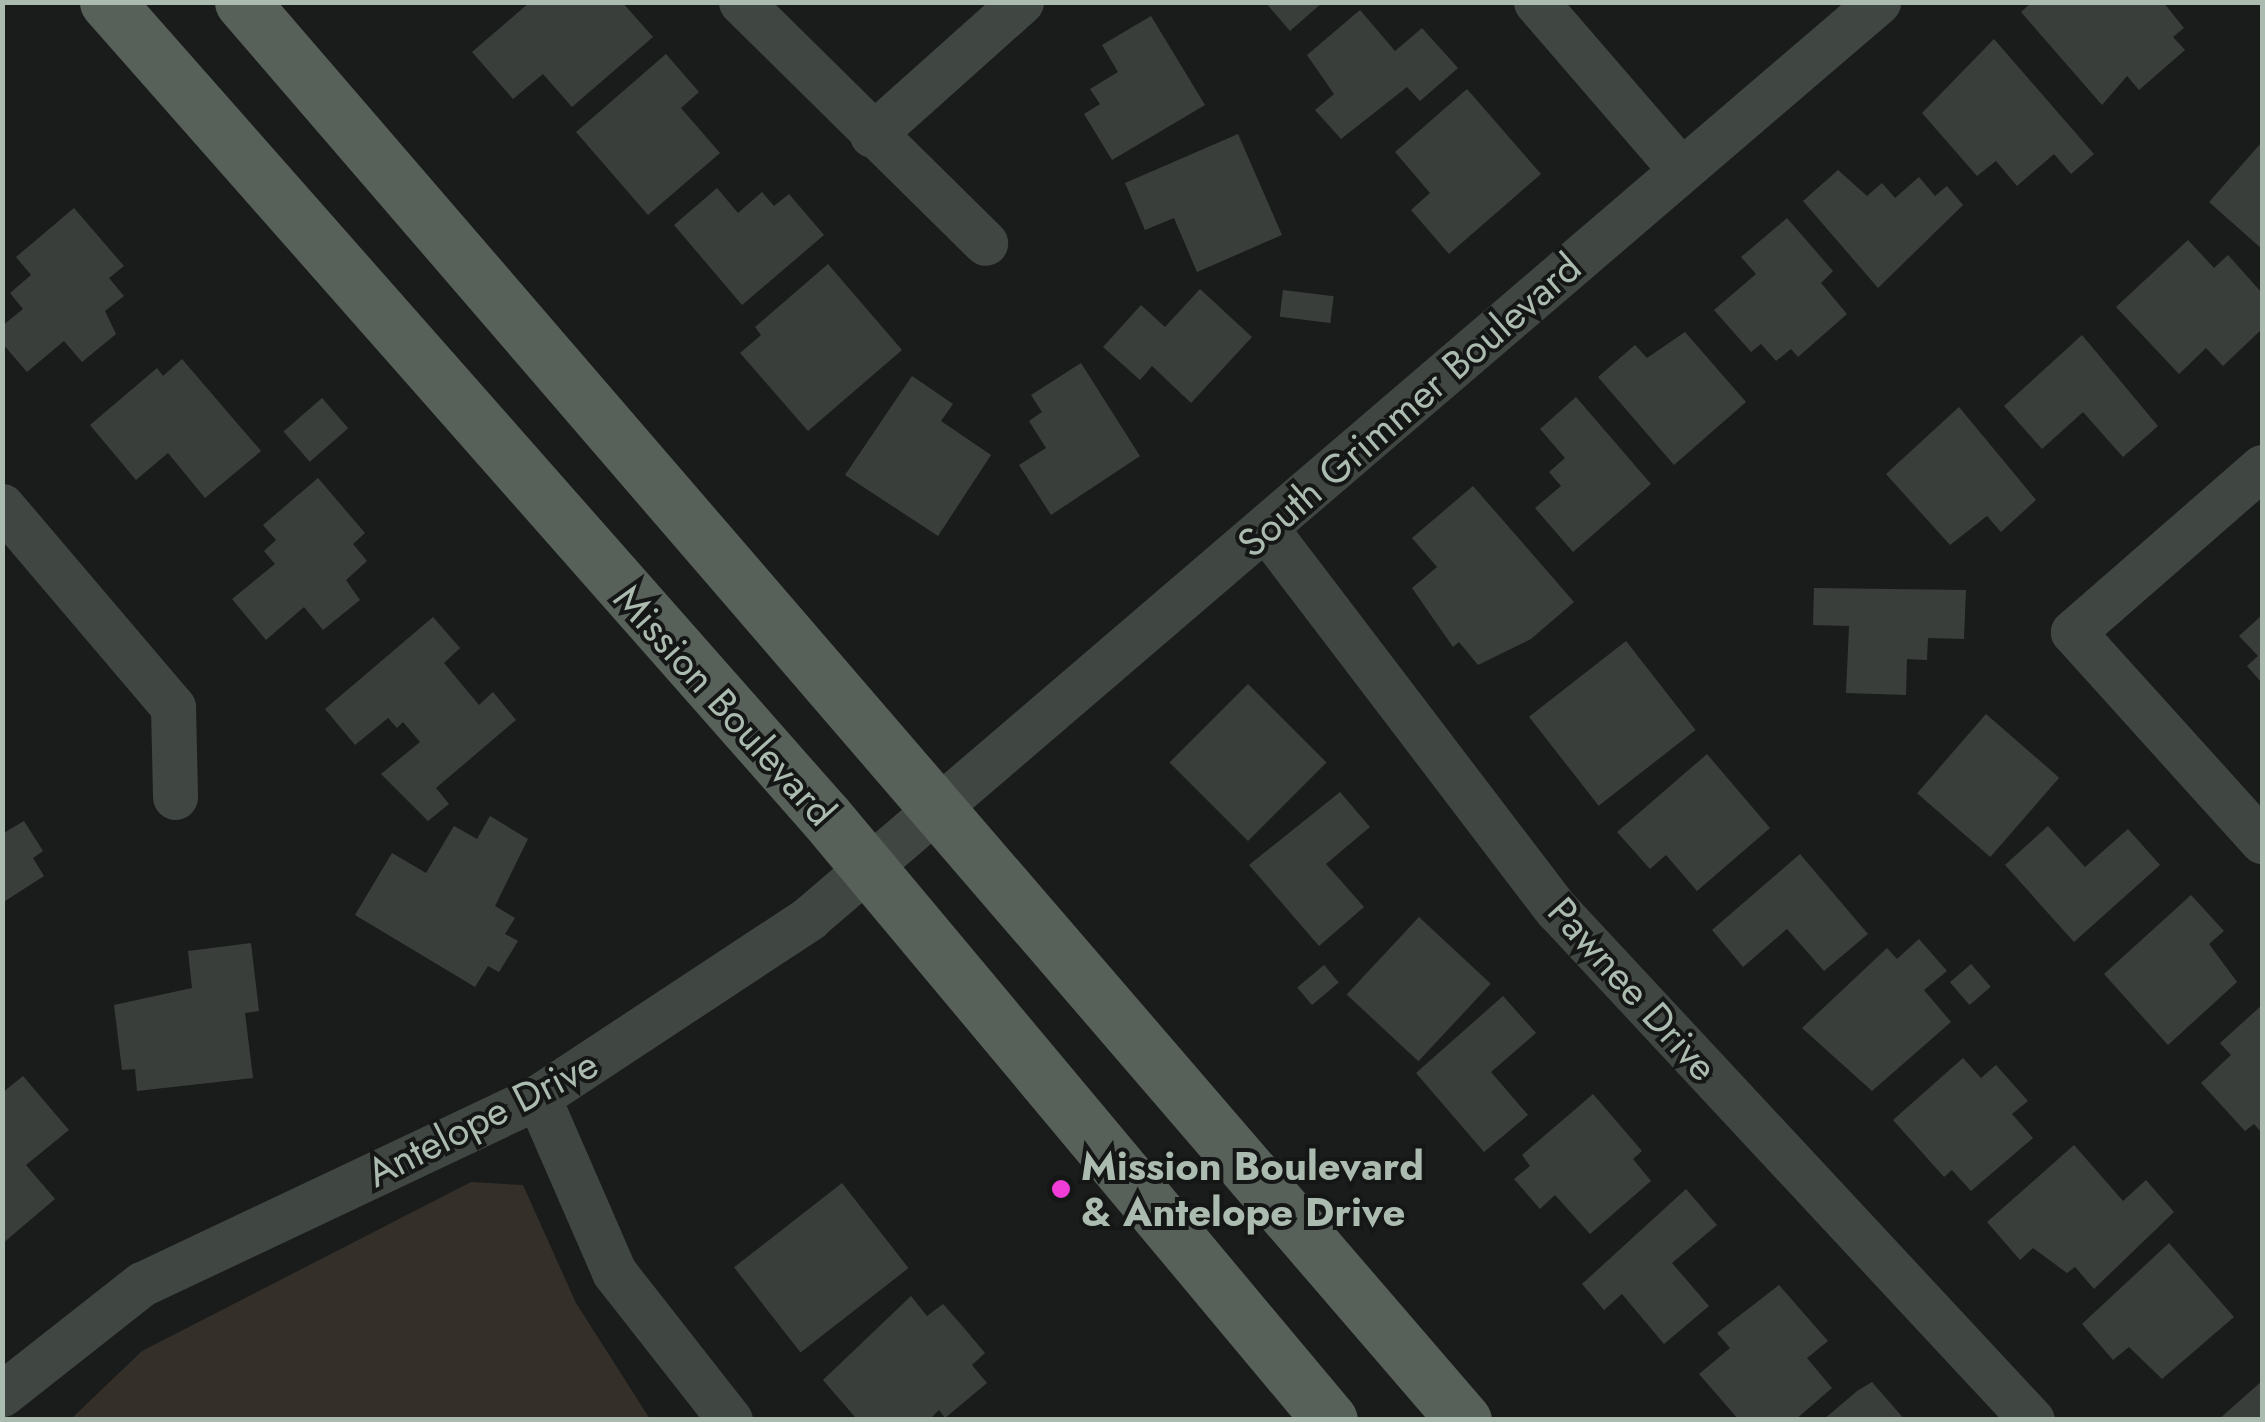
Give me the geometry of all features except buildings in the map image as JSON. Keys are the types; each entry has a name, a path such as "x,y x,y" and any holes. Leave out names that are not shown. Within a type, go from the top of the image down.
{"main road":[{"name":"Mission Boulevard","path":"107,2 866,864 1330,1420"},
{"path":"242,2 1464,1420"}],"street":[{"path":"741,2 985,244"},
{"path":"872,135 1021,2"},
{"path":"1536,2 1680,169"},
{"name":"South Grimmer Boulevard","path":"936,803 1267,530 1680,169 1878,2"},
{"path":"2262,467 2073,632 2262,841"},
{"path":"2,506 173,707 175,797"},
{"name":"Pawnee Drive","path":"1267,530 1558,910 2032,1420"},
{"name":"Antelope Drive","path":"2,1394 142,1284 538,1097 809,918 936,803"},
{"path":"538,1097 614,1272 730,1420"}],"shaded area":[{"path":"471,1182 523,1185 576,1303 650,1419 71,1419 142,1351"}],"place":[{"name":"Mission Boulevard & Antelope Drive","path":"1061,1189"}]}
